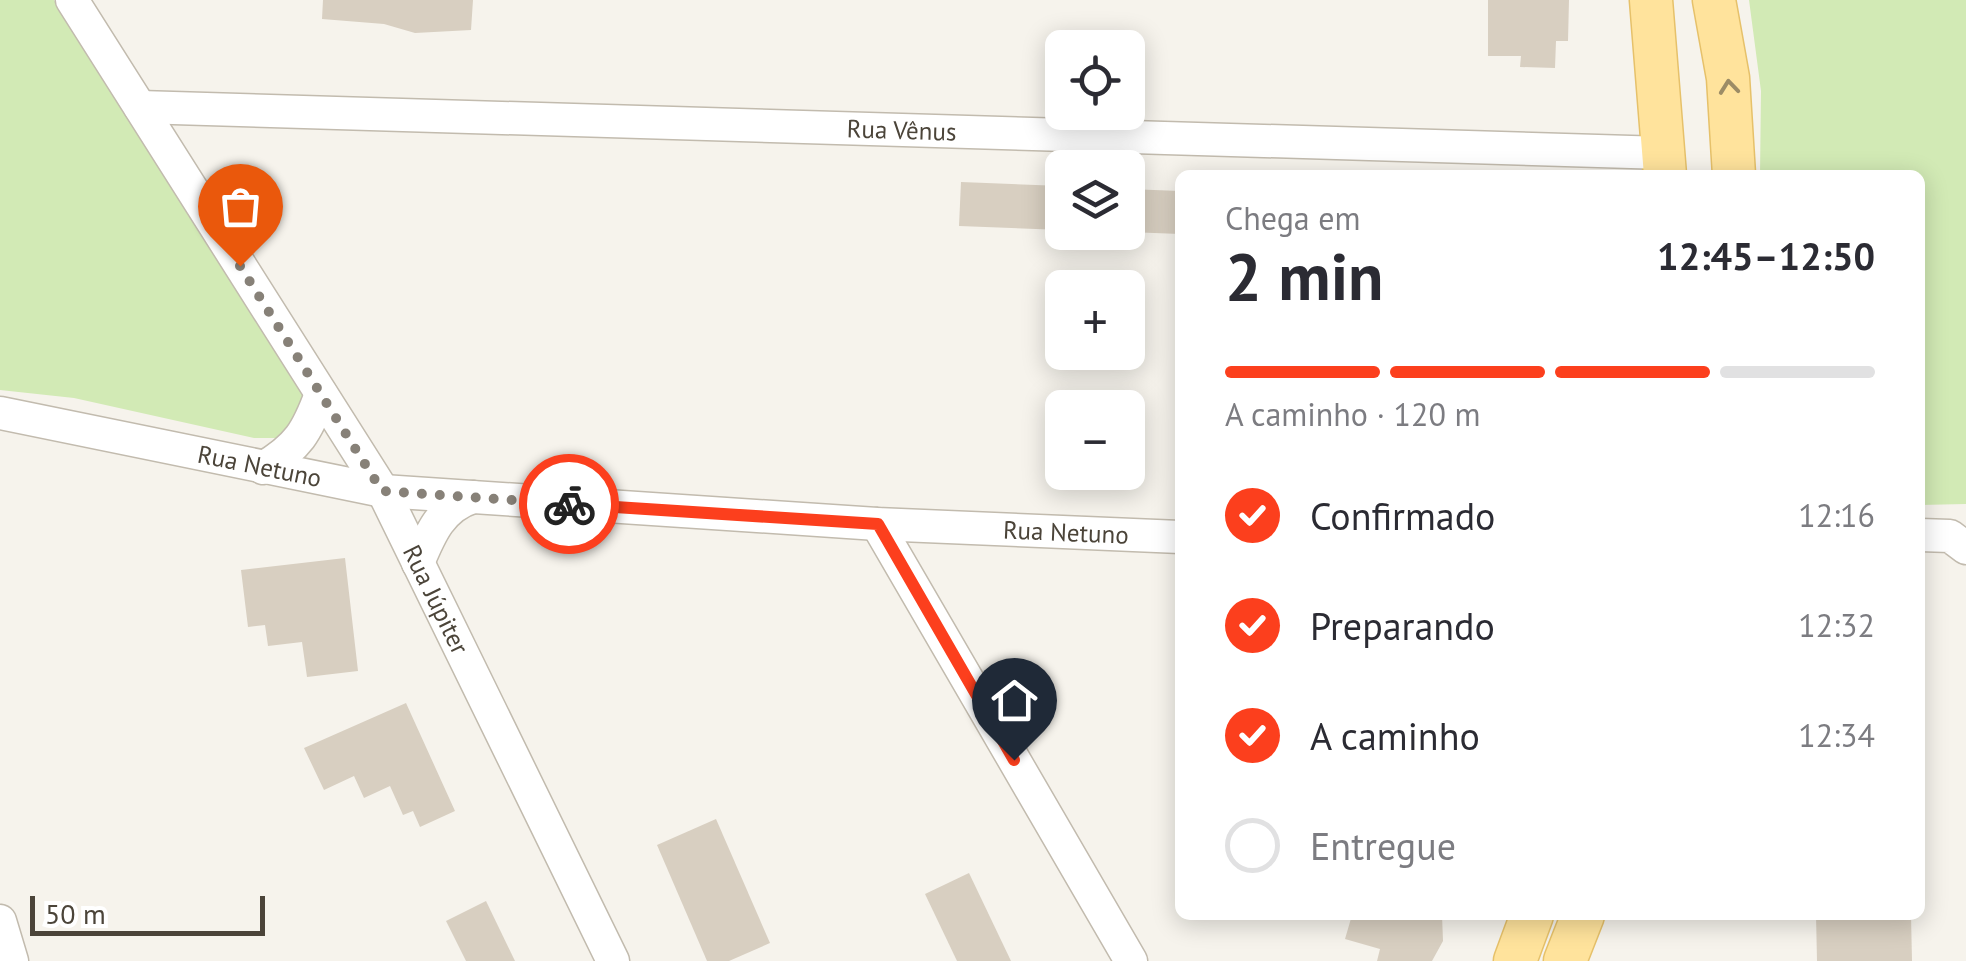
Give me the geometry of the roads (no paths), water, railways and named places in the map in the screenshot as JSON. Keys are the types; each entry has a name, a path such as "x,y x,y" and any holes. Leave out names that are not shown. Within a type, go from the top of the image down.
{"main road":[{"path":"1650,0 1664,164"},
{"path":"1714,0 1728,78 1734,170"},
{"path":"1514,961 1530,920"},
{"path":"1566,961 1581,920"}],"street":[{"name":"Rua Júpiter","path":"72,0 382,491 613,961"},
{"name":"Rua Vênus","path":"140,107 1664,164"},
{"path":"263,468 288,454 303,436 321,394"},
{"name":"Rua Netuno","path":"0,413 382,491 878,524 1175,537"},
{"path":"418,563 430,532 441,518 458,502 473,498"},
{"path":"878,524 1131,961"},
{"path":"917,593 914,572 918,548 942,527"},
{"path":"1925,536 1950,536 1966,548"},
{"path":"0,921 12,961"}]}
